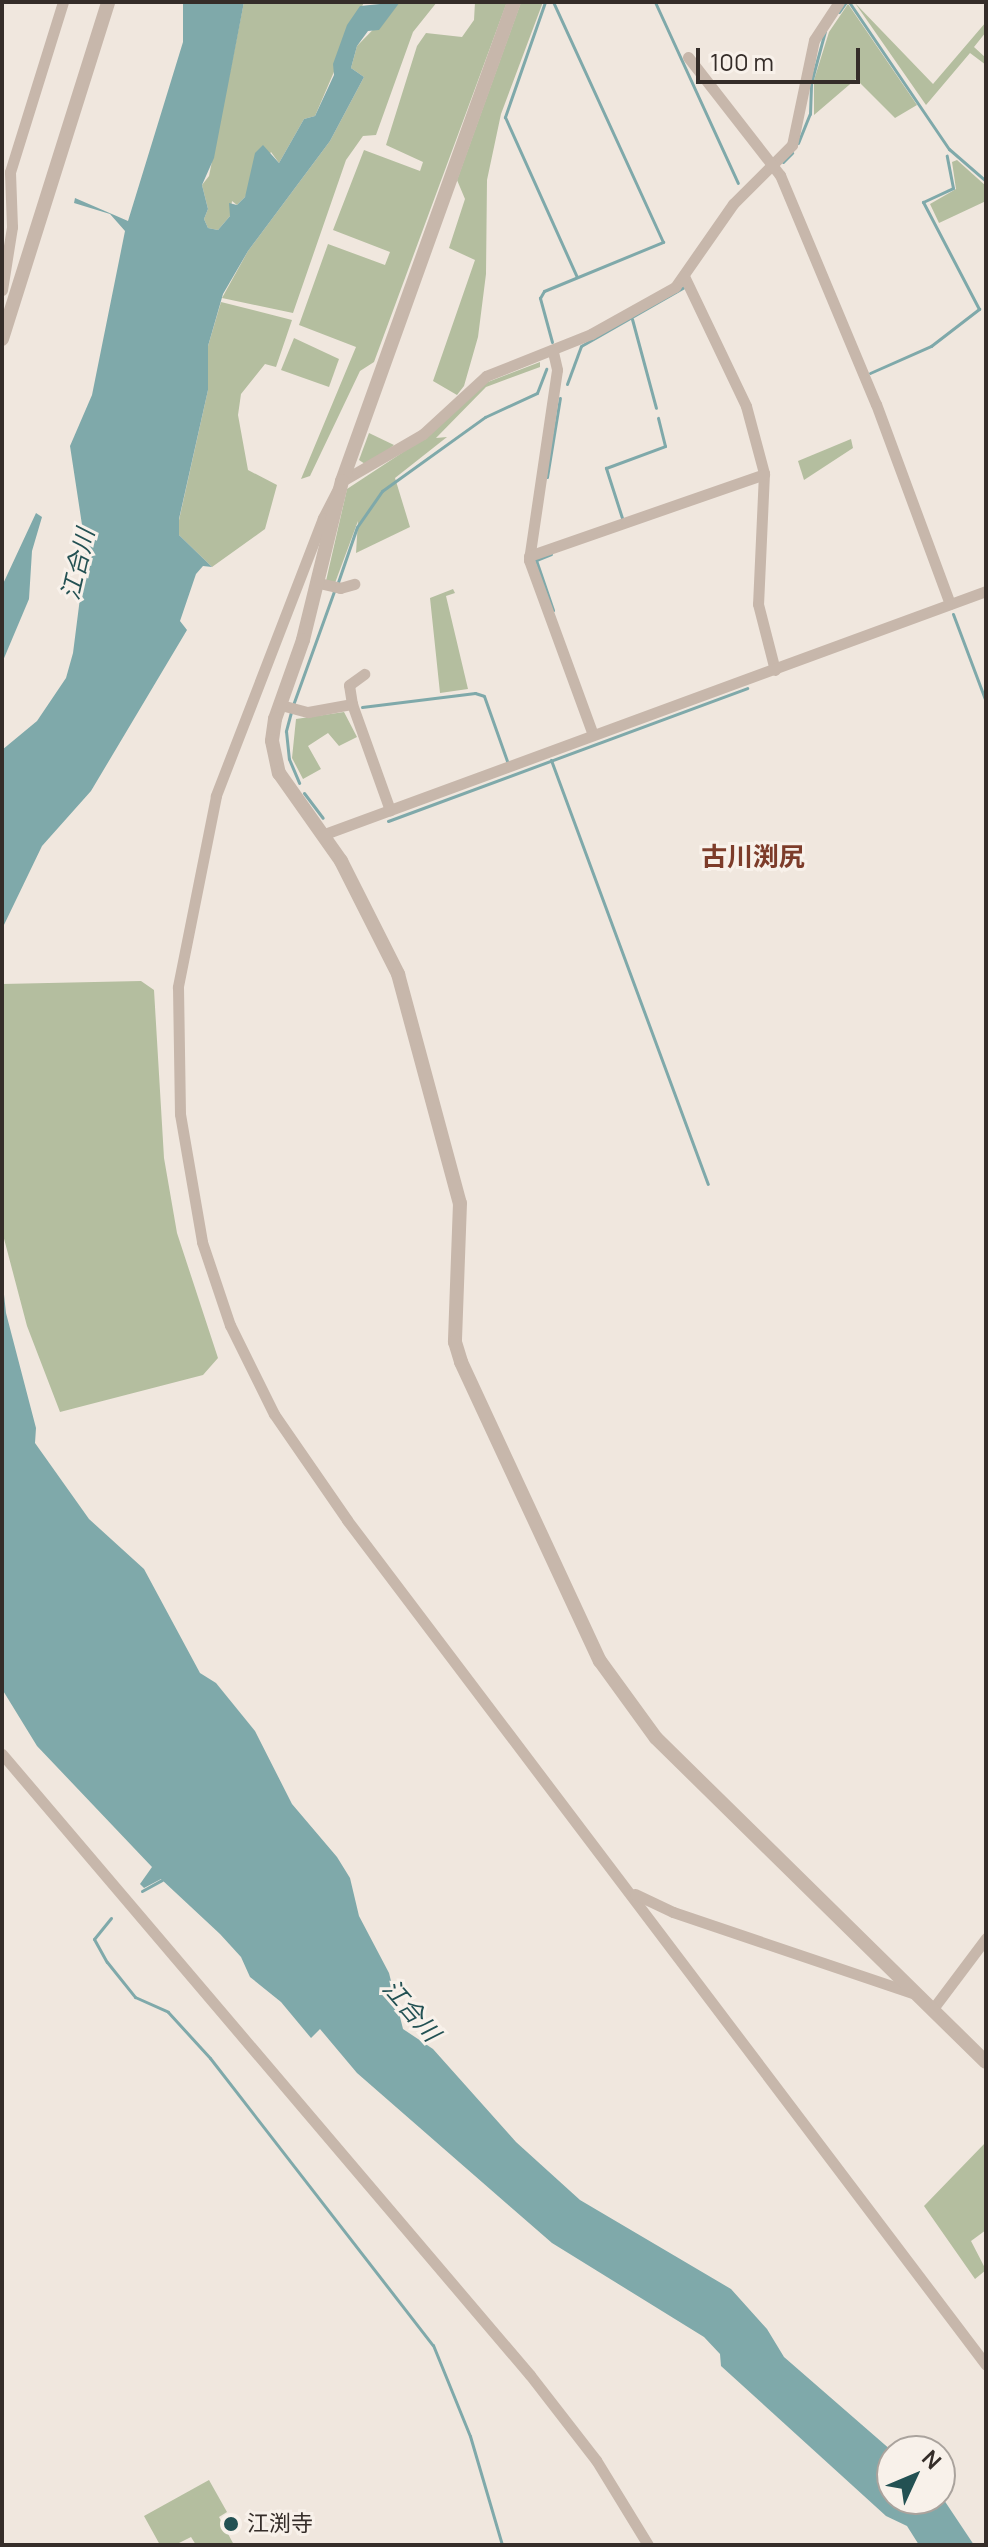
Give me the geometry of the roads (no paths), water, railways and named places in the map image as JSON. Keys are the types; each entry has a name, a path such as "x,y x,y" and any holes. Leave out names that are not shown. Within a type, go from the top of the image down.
{"street":[{"path":"2,290 12,227 10,172 63,2"},
{"path":"2,339 108,2"},
{"path":"514,2 342,481 323,518 216,796 190,909 178,987 178,1061 194,1206 230,1325 274,1414 339,1509 635,1894 986,2365"},
{"path":"342,481 423,434 486,376 553,352 665,296 684,276 718,222 792,145 814,40 839,2"},
{"path":"688,57 773,164 876,404 950,604"},
{"path":"684,276 746,406 764,474 758,604 775,670"},
{"path":"553,352 557,370 534,554 593,735"},
{"path":"534,554 764,474"},
{"path":"342,481 330,585 282,706 272,741 279,773 341,861 398,974 453,1167 460,1203 455,1342 461,1362 600,1661 665,1748 912,1993 986,2062"},
{"path":"330,585 354,584"},
{"path":"322,835 986,591"},
{"path":"364,674 349,685 352,704 390,810"},
{"path":"282,706 297,712 352,704"},
{"path":"2,1754 530,2375 596,2460 648,2545"},
{"path":"635,1894 673,1912 912,1993"},
{"path":"932,2010 986,1938"}],"water":[{"path":"183,2 244,2 214,158 202,185 208,209 204,219 208,228 218,230 230,216 229,203 237,205 245,197 255,153 263,145 279,163 304,119 315,116 334,75 333,64 347,25 360,6 400,2 379,30 368,31 357,46 351,68 364,77 330,141 248,251 223,294 208,346 208,390 179,519 179,535 212,567 203,566 196,574 180,621 187,630 91,791 42,846 2,929 2,750 37,721 66,678 73,653 86,551 70,446 92,395 125,231 110,214 74,203 75,198 128,221 183,42"},
{"path":"36,513 42,517 32,551 29,599 2,663 2,586"},
{"path":"2,1276 6,1313 36,1428 35,1443 89,1519 144,1569 200,1673 216,1683 255,1731 292,1804 337,1857 350,1878 359,1916 389,1973 403,2029 433,2049 516,2142 580,2200 731,2289 767,2329 784,2357 876,2437 876,2507 721,2366 720,2354 704,2337 552,2243 357,2073 320,2029 311,2038 281,2002 250,1977 241,1957 220,1934 161,1879 144,1888 140,1884 152,1867 37,1746 2,1689"},
{"path":"954,2515 974,2545 919,2545 907,2526 886,2516"}],"waterway":[{"path":"545,2 505,117 577,277"},
{"path":"552,342 540,298 544,291 663,242 553,2"},
{"path":"655,2 738,183"},
{"path":"839,12 846,2"},
{"path":"849,2 949,149 986,181"},
{"path":"798,143 810,114 811,83 825,31"},
{"path":"783,162 792,153"},
{"path":"870,373 931,346 979,309 923,202 953,188 947,156"},
{"path":"567,384 581,346 684,287"},
{"path":"632,319 656,408"},
{"path":"337,585 357,527 382,491 485,417 537,393 546,369"},
{"path":"547,477 560,398"},
{"path":"623,521 606,468 665,446 658,418"},
{"path":"551,554 536,560 553,610"},
{"path":"293,705 334,591"},
{"path":"953,614 986,702"},
{"path":"388,821 747,688"},
{"path":"362,707 475,693 484,696 507,761"},
{"path":"291,712 286,731 289,759 299,783"},
{"path":"551,760 708,1184"},
{"path":"304,793 323,818"},
{"path":"142,1891 162,1880"},
{"path":"111,1918 94,1939 107,1962 135,1997 168,2012 210,2058 433,2345 470,2436 502,2545"}],"place":[{"name":"江渕寺","path":"231,2524"}],"district":[{"name":"古川渕尻","path":"753,857"}],"water label":[{"name":"江合川","path":"77,564"},
{"name":"江合川","path":"412,2010"}]}
